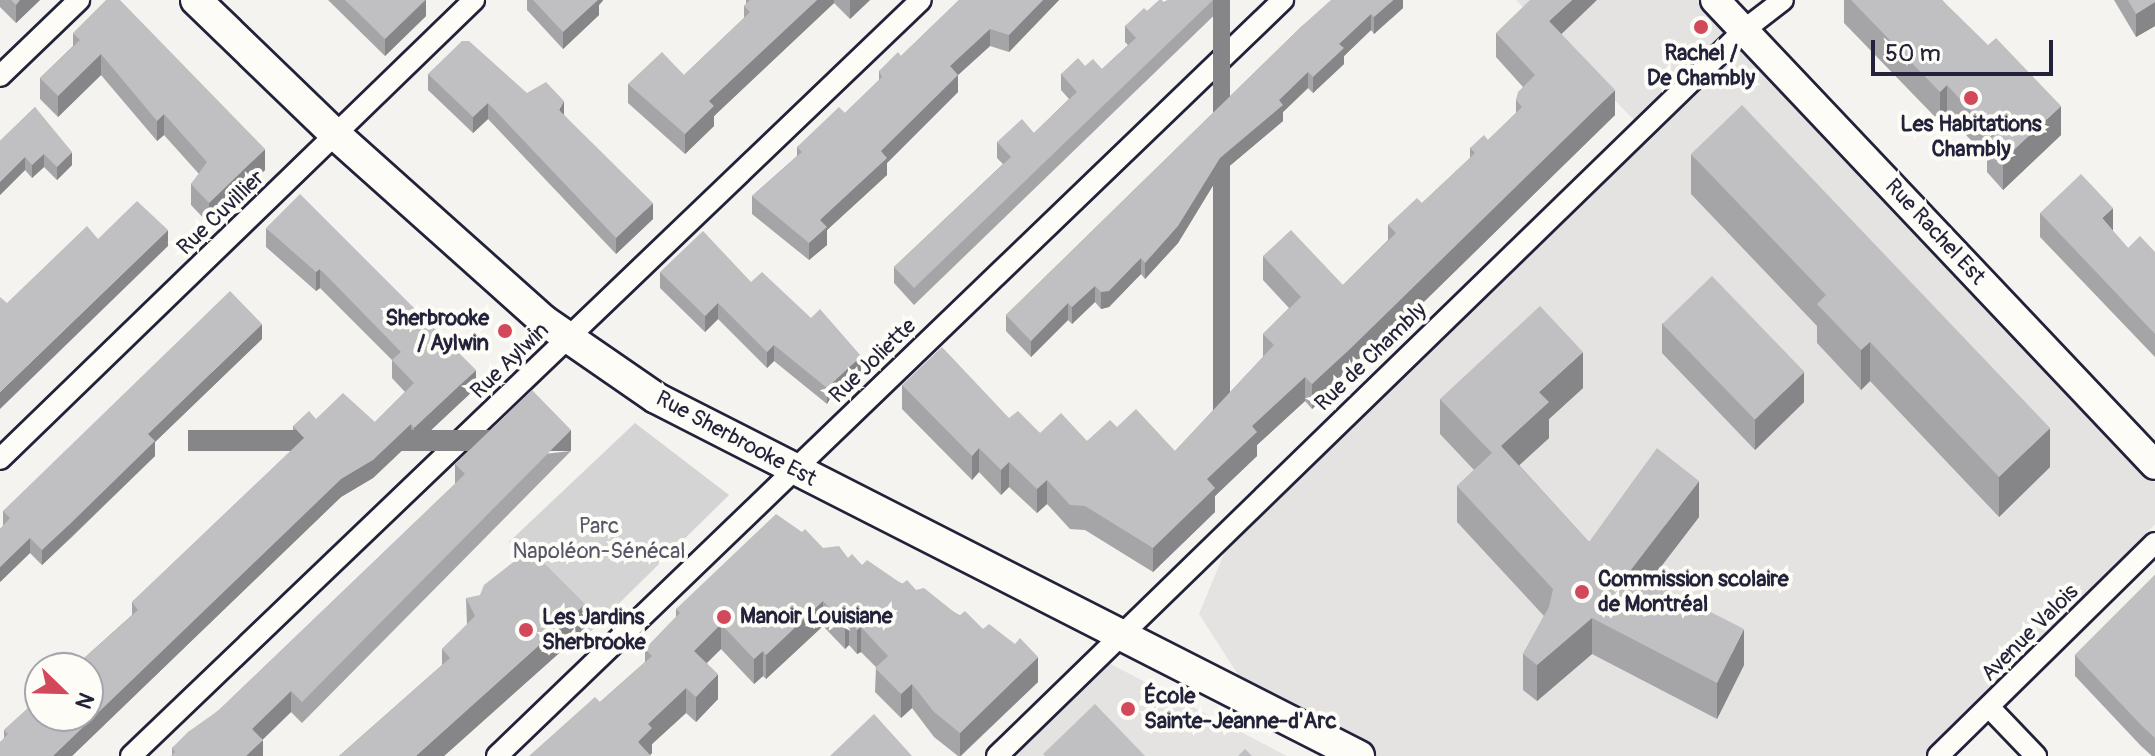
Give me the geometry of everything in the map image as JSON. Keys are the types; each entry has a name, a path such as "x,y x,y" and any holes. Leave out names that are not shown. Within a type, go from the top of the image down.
{"main road":[{"name":"Rue Sherbrooke Est","path":"196,0 336,135 569,338 656,398 794,471 1359,756"},
{"name":"Rue Rachel Est","path":"1715,0 2155,465"}],"street":[{"path":"0,76 79,0"},
{"name":"Rue Cuvillier","path":"0,459 474,0"},
{"name":"Rue Aylwin","path":"131,756 921,0"},
{"name":"Rue Joliette","path":"497,756 1283,0"},
{"name":"Rue de Chambly","path":"997,756 1744,30 1783,0"},
{"name":"Avenue Valois","path":"1938,756 2155,543"},
{"path":"1989,707 2036,756"}],"shaded area":[{"path":"1516,0 1715,0 2155,483 2155,524 1938,756 1359,756 1255,701 1199,614 1239,517 1643,129"},
{"name":"École Sainte-Jeanne-d'Arc","path":"1105,661 1287,756 1015,756"}],"green space":[{"name":"Parc Napoléon-Sénécal","path":"635,423 729,495 590,632 509,542"}],"building":[{"path":"106,0 120,0 265,149 209,203 191,184 207,162 164,114 157,121 101,54 58,96 40,78 80,40 73,33"},
{"path":"345,0 425,0 385,39"},
{"path":"533,0 598,0 563,32"},
{"path":"750,0 817,0 709,101 714,106 685,134 628,84 662,52 684,75 750,12 744,6"},
{"path":"959,0 1043,0 1009,35 990,29 950,66 958,75 881,151 887,158 820,220 827,227 809,243 752,196 802,152 797,147 839,107 845,113 882,77 879,71 898,52 901,56"},
{"path":"1159,0 1164,3 1168,0 1213,0 914,288 894,267 1011,157 997,142 1022,119 1034,133 1077,92 1061,74 1078,58 1085,66 1093,59 1102,69 1136,38 1125,26 1144,8 1147,11"},
{"path":"1331,0 1393,0 1374,17 1371,14 1339,44 1344,48 1313,77 1308,72 1279,100 1283,105 1220,158 1178,226 1145,263 1141,258 1109,291 1101,292 1095,286 1072,307 1068,303 1031,341 1006,315"},
{"path":"1530,0 1572,0 1549,21 1615,90 1350,349 1312,384 1305,377 1252,426 1257,432 1207,479 1215,488 1153,548 1085,506 1070,505 1047,480 1037,489 1009,462 1001,470 979,448 972,456 902,385 942,347 1009,418 1018,411 1040,433 1061,413 1087,441 1110,420 1117,427 1136,409 1175,451 1274,345 1263,334 1301,297 1263,256 1291,230 1343,285 1396,233 1388,225 1417,198 1422,203 1475,153 1470,148 1484,135 1488,140 1522,107 1516,100 1518,92 1535,75 1496,33"},
{"name":"Les Habitations Chambly","path":"1851,0 1942,0 1988,45 1996,38 2061,106 2003,160 1987,142 1994,136 1947,85 1940,92"},
{"path":"2128,0 2155,0 2155,2 2136,14"},
{"path":"462,41 469,41 527,93 546,82 564,101 559,110 653,203 616,238 488,103 473,117 428,74"},
{"path":"1742,105 2050,428 1999,477 1870,342 1861,350 1817,304 1826,295 1691,154"},
{"path":"35,107 72,152 57,167 44,154 32,165 25,157 0,182 0,141"},
{"path":"2081,174 2113,208 2102,218 2128,248 2140,236 2155,252 2155,334 2040,213"},
{"path":"300,194 476,370 414,428 411,424 373,460 341,479 104,707 104,652 91,652 138,610 132,602 304,438 293,426 309,411 316,419 343,393 375,422 414,383 392,360 401,352 320,269 316,272 266,228"},
{"path":"137,201 168,230 0,392 0,297 7,303 87,226 98,239"},
{"path":"703,231 751,282 762,272 811,318 820,309 861,356 827,388 774,345 767,352 718,303 705,316 660,272"},
{"path":"1712,276 1804,372 1755,420 1662,324"},
{"path":"230,291 262,324 148,434 155,441 42,550 30,538 0,567 0,529 10,518 3,511"},
{"path":"1540,306 1583,352 1539,392 1549,402 1501,446 1589,542 1657,448 1699,481 1630,571 1744,629 1717,683 1592,618 1537,665 1523,654 1549,607 1553,589 1457,486 1492,453 1440,399"},
{"path":"532,390 571,430 302,702 291,691 252,729 263,740 246,756 171,756 175,752 172,748 188,732 219,710 465,474 455,464"},
{"path":"776,514 802,532 805,529 823,548 839,546 848,558 852,554 862,565 867,560 902,584 907,580 916,590 924,588 959,616 965,611 983,629 989,624 1015,644 1020,638 1038,657 960,733 934,712 912,684 901,694 875,668 888,656 861,627 857,630 849,621 845,624 823,601 766,655 763,651 754,659 721,624 694,651 718,674 696,697 686,688 648,724 652,728 638,742 651,756 529,756 595,697 600,702 652,656 645,649 680,613 676,609"},
{"path":"530,549 585,604 416,756 339,756 450,658 442,649 475,616 466,598 480,595 484,585"},
{"path":"2155,575 2155,738 2075,655"},
{"path":"1095,704 1145,756 1043,754"},
{"path":"24,712 24,732 78,732 53,756 0,756 0,742 8,734 4,730"},
{"path":"874,714 912,756 830,756"},
{"path":"1245,749 1252,756 1238,756"}],"place":[{"name":"Rachel / De Chambly","path":"1701,27"},
{"name":"Les Habitations Chambly","path":"1971,98"},
{"name":"Sherbrooke / Aylwin","path":"505,331"},
{"name":"Commission scolaire de Montréal","path":"1582,592"},
{"name":"Manoir Louisiane","path":"724,617"},
{"name":"Les Jardins Sherbrooke","path":"526,630"},
{"name":"École Sainte-Jeanne-d'Arc","path":"1128,709"}]}
